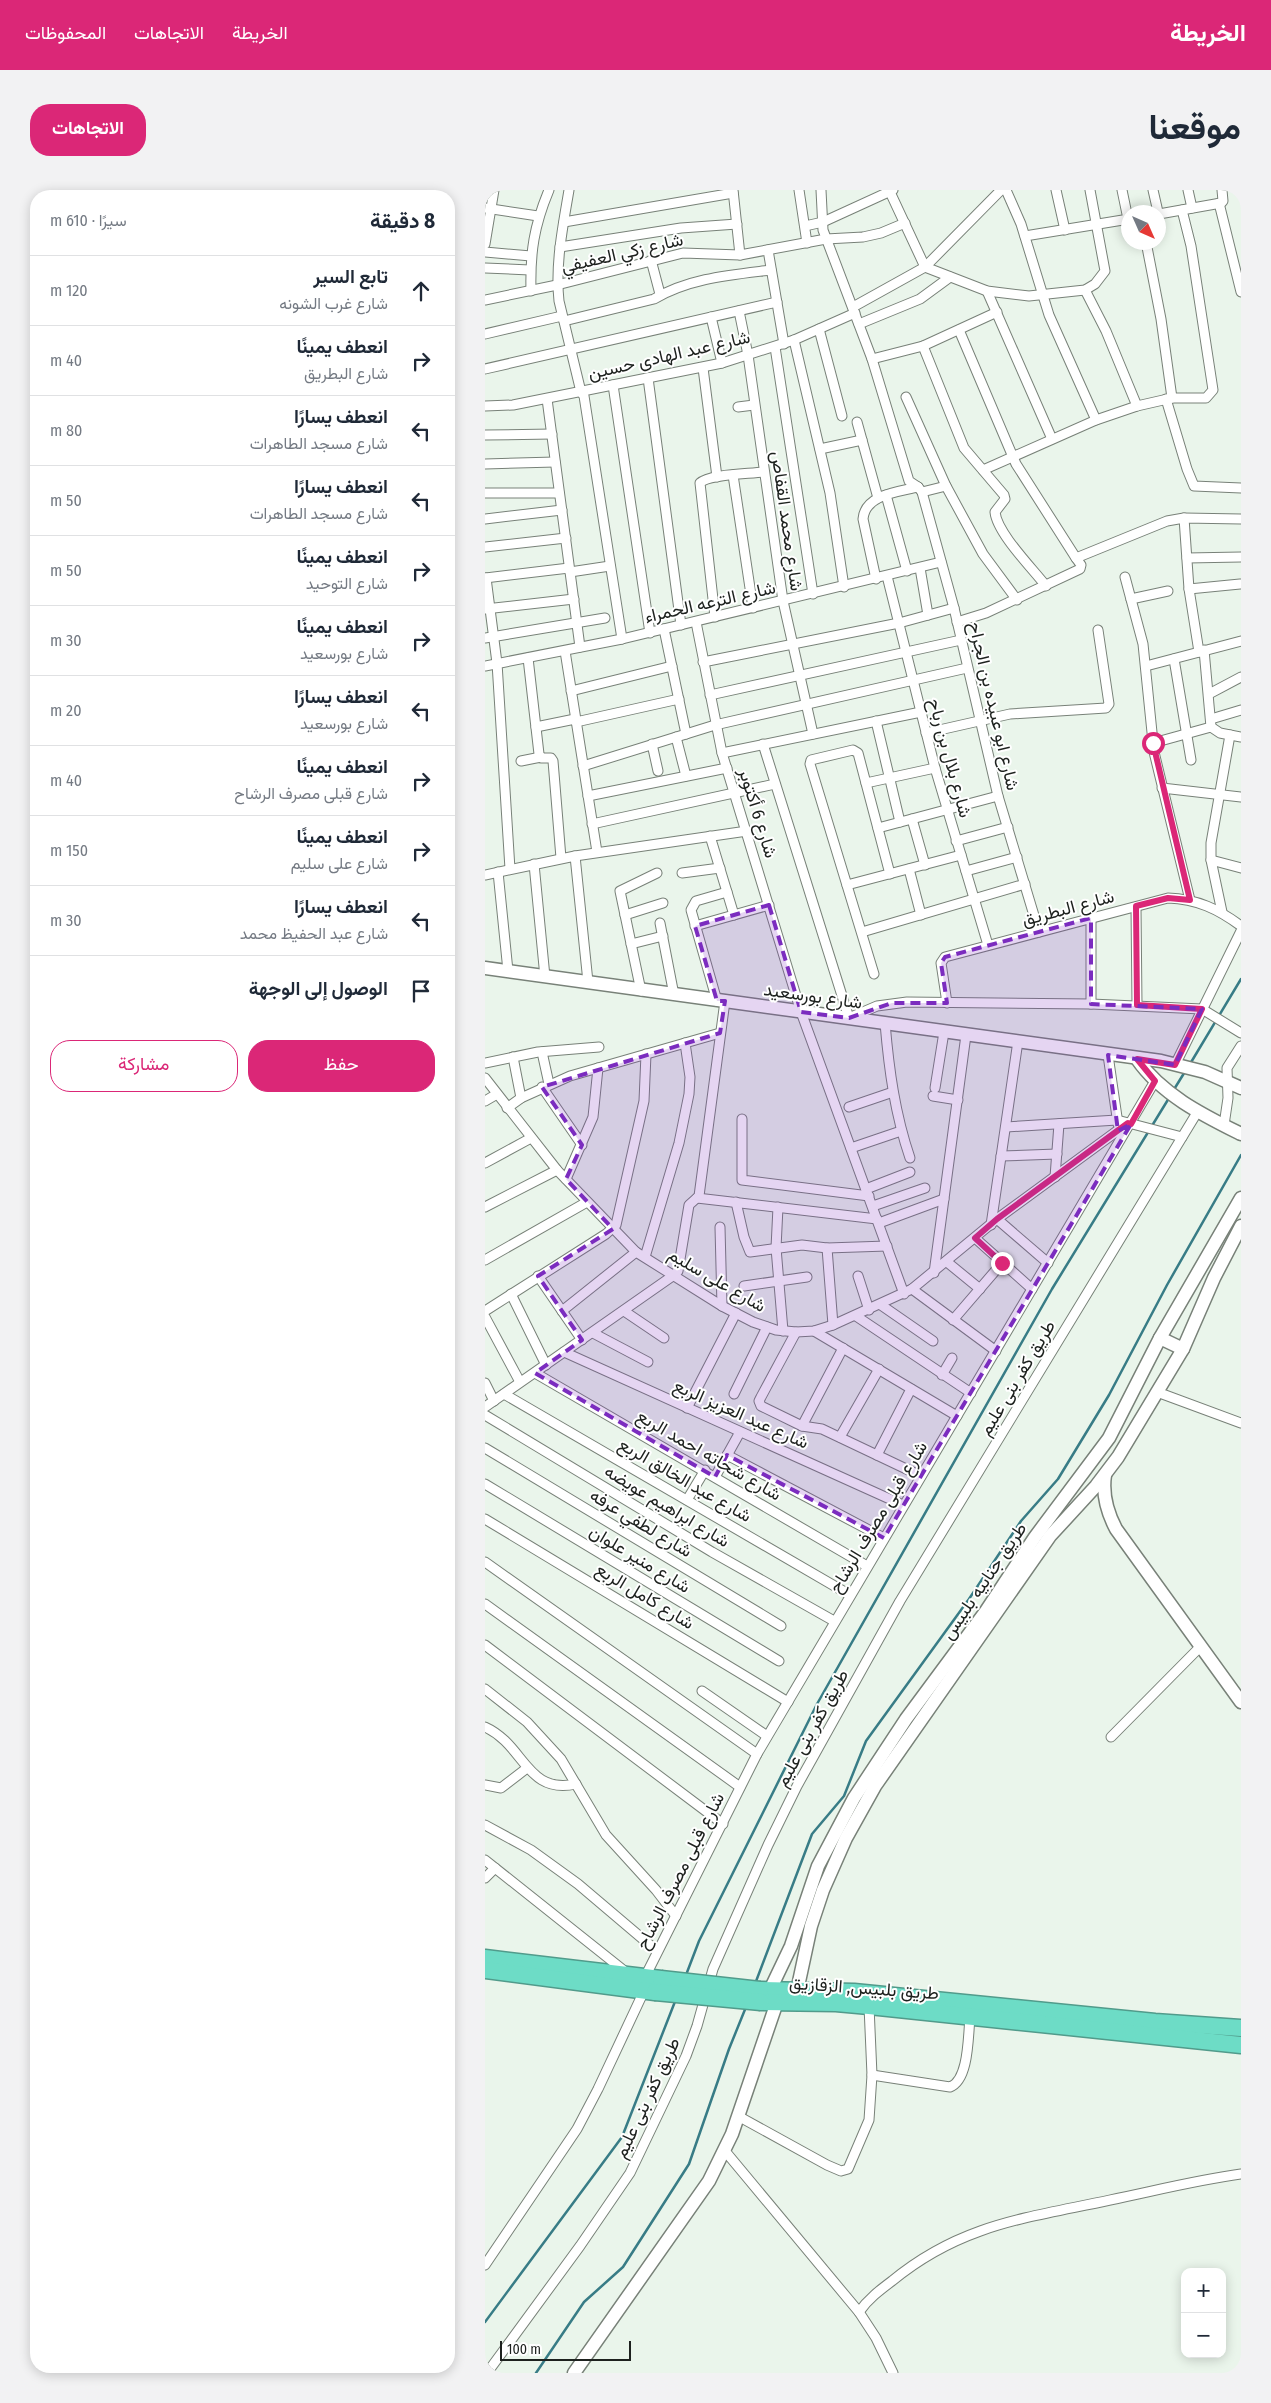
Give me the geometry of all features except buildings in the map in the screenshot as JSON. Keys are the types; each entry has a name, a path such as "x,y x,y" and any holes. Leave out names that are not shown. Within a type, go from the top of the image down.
{"highway":[{"name":"طريق بلبيس, الزقازيق","path":"485,1958 647,1983"},
{"name":"طريق بلبيس, الزقازيق","path":"485,1970 647,1983 1241,2045"},
{"name":"طريق بلبيس, الزقازيق","path":"767,1996 797,1991 854,1992 1155,2022 1241,2028"}],"main road":[{"name":"شارع بورسعيد","path":"485,968 641,991 1018,1041 1176,1065 1205,1072 1241,1088"},
{"path":"1137,1059 1165,1090 1193,1108 1238,1132"},
{"name":"طريق جنابيه بلبيس","path":"797,1991 811,1926 838,1855 875,1786 911,1723 1035,1536 1084,1474 1116,1426 1160,1338 1241,1198"},
{"name":"طريق جنابيه بلبيس","path":"574,2373 700,2195 725,2151 738,2116 767,1996 791,1946 811,1886 835,1831 865,1781 911,1723 1050,1536 1105,1475 1183,1349 1214,1278 1241,1226"},
{"path":"1160,1338 1183,1349"},
{"path":"1084,1474 1089,1483 1096,1486"},
{"path":"1105,1475 1103,1486 1106,1504 1116,1529 1241,1702"}],"street":[{"path":"485,244 488,209 494,190"},
{"path":"531,291 531,256 538,216 549,190"},
{"path":"569,190 560,247 557,285 569,350 581,392 585,398 622,639"},
{"path":"799,190 807,242"},
{"name":"شارع ابو عبيده بن الجراح","path":"821,190 826,239 872,359 909,481 920,490 954,608 998,796 1039,932"},
{"name":"شارع عبد الهادى حسين","path":"485,406 513,405 703,368 748,356 795,340 854,310 925,267 1001,190"},
{"path":"1006,190 1025,236 1058,338 1096,420"},
{"path":"1056,190 1065,230"},
{"path":"805,226 823,222 874,194 892,191 925,267 987,291 1043,295 1085,290 1095,284 1105,271 1098,224 1090,190"},
{"path":"1122,190 1125,205"},
{"path":"1153,190 1156,205"},
{"path":"1188,190 1192,208"},
{"path":"1222,190 1223,199 1220,203 1241,292"},
{"path":"564,222 733,191 740,255"},
{"path":"1166,212 1220,203"},
{"path":"488,209 538,216"},
{"path":"983,470 1096,420 1137,406 1169,399 1206,398 1213,390 1191,246 1182,210"},
{"path":"1025,236 1121,220"},
{"name":"شارع زكي العفيفي","path":"485,300 557,285 683,253 740,255 826,239 863,238 905,223"},
{"path":"560,247 681,228 737,224"},
{"path":"768,250 777,302 779,345 813,594"},
{"path":"1148,250 1161,319 1169,399 1187,469 1195,486 1241,488"},
{"path":"485,252 531,256"},
{"path":"651,260 660,294"},
{"path":"485,268 531,270"},
{"path":"485,334 650,300 695,280 771,270"},
{"path":"859,324 919,299 949,277"},
{"path":"1085,290 1106,331 1137,406"},
{"path":"987,291 1052,439"},
{"path":"485,369 777,302"},
{"name":"شارع محمد القفاص","path":"739,311 748,356 763,472 783,601 813,734"},
{"path":"872,359 923,346 997,312"},
{"path":"711,317 722,363"},
{"path":"819,329 842,416"},
{"path":"957,622 986,613 1017,600 1081,568 1081,565 1013,458 959,330"},
{"path":"795,340 833,511 844,587"},
{"path":"923,346 964,448 1005,499 995,512 995,517 1005,534 1046,586"},
{"path":"703,368 717,477"},
{"path":"647,378 681,625"},
{"path":"613,385 650,633"},
{"path":"906,397 946,486 983,554 1017,600"},
{"path":"547,399 580,647"},
{"path":"738,407 755,405"},
{"path":"857,422 907,571"},
{"path":"485,435 551,434"},
{"path":"820,449 862,440"},
{"path":"485,464 555,462"},
{"path":"715,617 699,483 703,479 763,472"},
{"path":"733,475 753,608"},
{"path":"876,580 863,519 868,506 882,497 946,486"},
{"path":"485,493 559,493"},
{"path":"485,519 562,510"},
{"path":"1076,558 1167,521 1184,518 1241,520"},
{"path":"1184,518 1189,589 1209,694 1211,723"},
{"path":"485,547 565,538"},
{"path":"1187,558 1241,557"},
{"name":"شارع الترعه الحمراء","path":"485,666 650,633 876,580 941,562"},
{"path":"510,869 497,663 489,638 485,578 610,566"},
{"path":"920,568 928,614"},
{"name":"شارع بلال بن رباح","path":"887,576 935,768 989,945"},
{"path":"1125,577 1146,666 1147,702 1162,788 1190,900"},
{"path":"1189,589 1240,584"},
{"path":"1131,599 1168,590"},
{"path":"487,608 574,599"},
{"path":"703,662 899,622 954,608"},
{"path":"489,638 605,618"},
{"name":"شارع 6 أكتوبر","path":"695,622 722,753 801,1012 887,1246 908,1291"},
{"path":"664,629 686,734"},
{"path":"926,733 1010,714 1107,707 1109,704 1098,630"},
{"path":"709,695 961,640"},
{"path":"1146,666 1241,641"},
{"path":"565,651 597,852"},
{"path":"528,658 541,757"},
{"path":"1174,659 1191,760"},
{"path":"571,691 672,666"},
{"path":"583,766 715,725 967,668"},
{"path":"1209,694 1241,677"},
{"path":"536,727 679,699"},
{"path":"1153,743 1187,734 1241,710"},
{"path":"722,753 921,712"},
{"path":"876,721 900,822"},
{"path":"1211,723 1230,735 1241,737"},
{"path":"1222,912 1211,860 1213,828 1230,735"},
{"path":"676,737 686,776"},
{"path":"652,744 658,771"},
{"path":"763,744 849,1018 877,1006 891,1003 1137,1005 1205,1011 1239,1032"},
{"path":"874,974 809,764 813,759 852,751 858,754 890,874"},
{"path":"521,761 541,757 551,758 553,761 561,858"},
{"path":"588,796 727,768"},
{"path":"866,784 889,777 935,768"},
{"path":"592,824 775,784"},
{"path":"1162,788 1241,797"},
{"path":"878,828 998,796"},
{"path":"912,819 925,865"},
{"path":"956,841 1007,828"},
{"path":"485,875 561,858 747,831"},
{"path":"710,836 734,915"},
{"path":"847,885 961,855"},
{"path":"575,856 588,982"},
{"path":"966,871 1017,857"},
{"path":"1211,860 1241,868"},
{"path":"534,864 545,977"},
{"path":"682,873 719,868"},
{"path":"909,869 921,915"},
{"path":"498,872 508,971"},
{"path":"641,991 620,891 657,872"},
{"path":"861,932 1025,884"},
{"path":"485,1407 674,1275 679,1267 689,1205 697,1198 720,1033 721,1001 691,910 693,903 727,892"},
{"name":"شارع البطريق","path":"947,1003 942,960 989,945 1136,906 1168,898 1190,900 1222,912 1241,926"},
{"path":"625,915 663,903"},
{"path":"695,926 769,905"},
{"path":"1136,906 1137,1005"},
{"path":"1091,918 1091,1004"},
{"path":"660,923 675,995"},
{"path":"1176,1065 1205,1011 1241,931"},
{"path":"631,944 663,936"},
{"path":"885,1023 893,1092 901,1131 910,1158"},
{"path":"944,1032 934,1092 958,1100"},
{"path":"507,1108 521,1098 546,1086 598,1068 720,1033"},
{"path":"934,1273 966,1035"},
{"path":"1018,1041 1001,1156 994,1222 1048,1263"},
{"path":"562,1311 640,1254 679,1144 689,1094 690,1077 685,1043"},
{"path":"1223,1125 1228,1098 1227,1068 1241,1046"},
{"path":"485,1063 513,1056 599,1047"},
{"path":"542,1052 546,1086 582,1146"},
{"path":"485,1311 613,1228 618,1221 640,1124 645,1086 646,1054"},
{"path":"1108,1055 1127,1124"},
{"path":"513,1056 521,1098"},
{"path":"566,1179 582,1146 595,1108 598,1068"},
{"name":"شارع على سليم","path":"485,1078 557,1170 640,1254 735,1313 767,1327 796,1332 814,1331 833,1325 881,1305 908,1291 934,1273 994,1222 1127,1124"},
{"name":"شارع قبلى مصرف الرشاح","path":"647,1983 657,1951 767,1736 1048,1263 1127,1124 1155,1081"},
{"path":"849,1107 893,1092"},
{"path":"485,1100 497,1094"},
{"name":"طريق كفر بنى عليم","path":"487,2373 580,2246 630,2172 686,2056 697,2026 713,1969 797,1786 901,1601 1182,1137 1193,1108"},
{"path":"742,1120 742,1180 867,1192 910,1172"},
{"path":"1055,1177 1059,1124"},
{"path":"1006,1126 1127,1124 1182,1137"},
{"path":"851,1148 901,1131"},
{"path":"485,1163 531,1138"},
{"path":"1001,1156 1057,1154"},
{"path":"485,1206 557,1170"},
{"path":"873,1206 925,1188"},
{"path":"697,1198 878,1221 944,1199"},
{"path":"485,1260 587,1202"},
{"path":"736,1202 749,1252 802,1245 827,1248 887,1246"},
{"path":"778,1207 776,1248 783,1331"},
{"path":"721,1227 722,1306"},
{"path":"975,1238 1032,1289"},
{"path":"827,1248 833,1325"},
{"path":"947,1262 980,1289"},
{"path":"953,1320 1002,1263"},
{"path":"538,1276 582,1340"},
{"path":"858,1276 869,1310"},
{"path":"744,1286 807,1277"},
{"path":"908,1291 996,1351"},
{"path":"511,1294 546,1365"},
{"path":"881,1305 933,1342"},
{"path":"623,1311 664,1338"},
{"path":"687,1408 735,1313"},
{"path":"856,1316 971,1393"},
{"path":"485,1317 521,1382"},
{"path":"734,1394 767,1327"},
{"path":"814,1331 957,1416"},
{"path":"796,1332 759,1401 761,1406 802,1426 822,1429 921,1476"},
{"path":"593,1333 648,1362"},
{"path":"802,1426 843,1348"},
{"name":"شارع عبد العزيز الربع","path":"564,1352 903,1505"},
{"path":"942,1375 952,1358"},
{"path":"840,1437 879,1369"},
{"name":"شارع شحاته احمد الربع","path":"535,1373 705,1470 867,1566"},
{"path":"485,1383 494,1401"},
{"path":"877,1455 911,1389"},
{"path":"1157,1392 1241,1423"},
{"name":"شارع عبد الخالق الربع","path":"504,1394 850,1595"},
{"name":"شارع ابراهيم عويضه","path":"485,1415 712,1552 834,1621"},
{"path":"715,1476 740,1432"},
{"name":"شارع لطفي عرفه","path":"485,1448 781,1626"},
{"path":"727,1455 884,1538"},
{"path":"687,1500 705,1470"},
{"name":"شارع منير علوان","path":"485,1484 779,1661"},
{"name":"شارع كامل الربع","path":"485,1519 788,1702"},
{"path":"485,1562 757,1754"},
{"path":"485,1604 740,1787"},
{"path":"485,1645 723,1824"},
{"path":"1111,1738 1200,1647"},
{"path":"485,1689 527,1722 561,1759 611,1843 656,1890 676,1916"},
{"path":"702,1691 767,1736"},
{"path":"485,1727 509,1743 527,1768 544,1782 561,1786 576,1784"},
{"path":"485,1785 501,1788 527,1768"},
{"path":"485,1825 531,1850 578,1884 657,1951"},
{"path":"485,1860 647,1983 598,2089 577,2129 485,2265"},
{"path":"485,1878 495,1868"},
{"path":"738,2116 827,2165 844,2171 851,2164 869,2120 871,2075 869,2006"},
{"path":"871,2075 950,2087 955,2085 963,2074 970,2018"},
{"path":"725,2151 859,2312 876,2338 893,2373"},
{"path":"859,2312 865,2303 914,2262 948,2242 975,2232 1033,2214 1089,2205 1197,2180 1241,2174"}],"highlighted area":[{"path":"769,905 801,1012 849,1018 892,1003 947,1003 941,963 945,957 1091,918 1091,1004 1202,1009 1175,1065 1108,1055 1118,1131 1131,1124 884,1538 727,1455 715,1477 535,1373 582,1340 538,1276 613,1229 566,1179 582,1145 542,1087 720,1033 725,1001 717,1001 695,926"}],"waterway":[{"path":"1190,1064 1241,979"},
{"path":"1173,1091 1186,1070"},
{"path":"686,1975 699,1941 817,1704 1052,1289 1169,1098"},
{"path":"755,1984 812,1834 844,1796 866,1741 969,1599 1021,1521 1058,1479 1109,1395 1167,1285 1241,1155"},
{"path":"485,2322 622,2137 676,1999"},
{"path":"536,2373 584,2302 623,2267 689,2164 729,2049 746,2007"}],"route":[{"path":"1002,1263 975,1238 997,1219 1128,1123 1131,1124 1155,1081 1137,1059 1175,1065 1202,1009 1137,1005 1136,906 1168,898 1190,900 1162,788 1153,743"}]}
